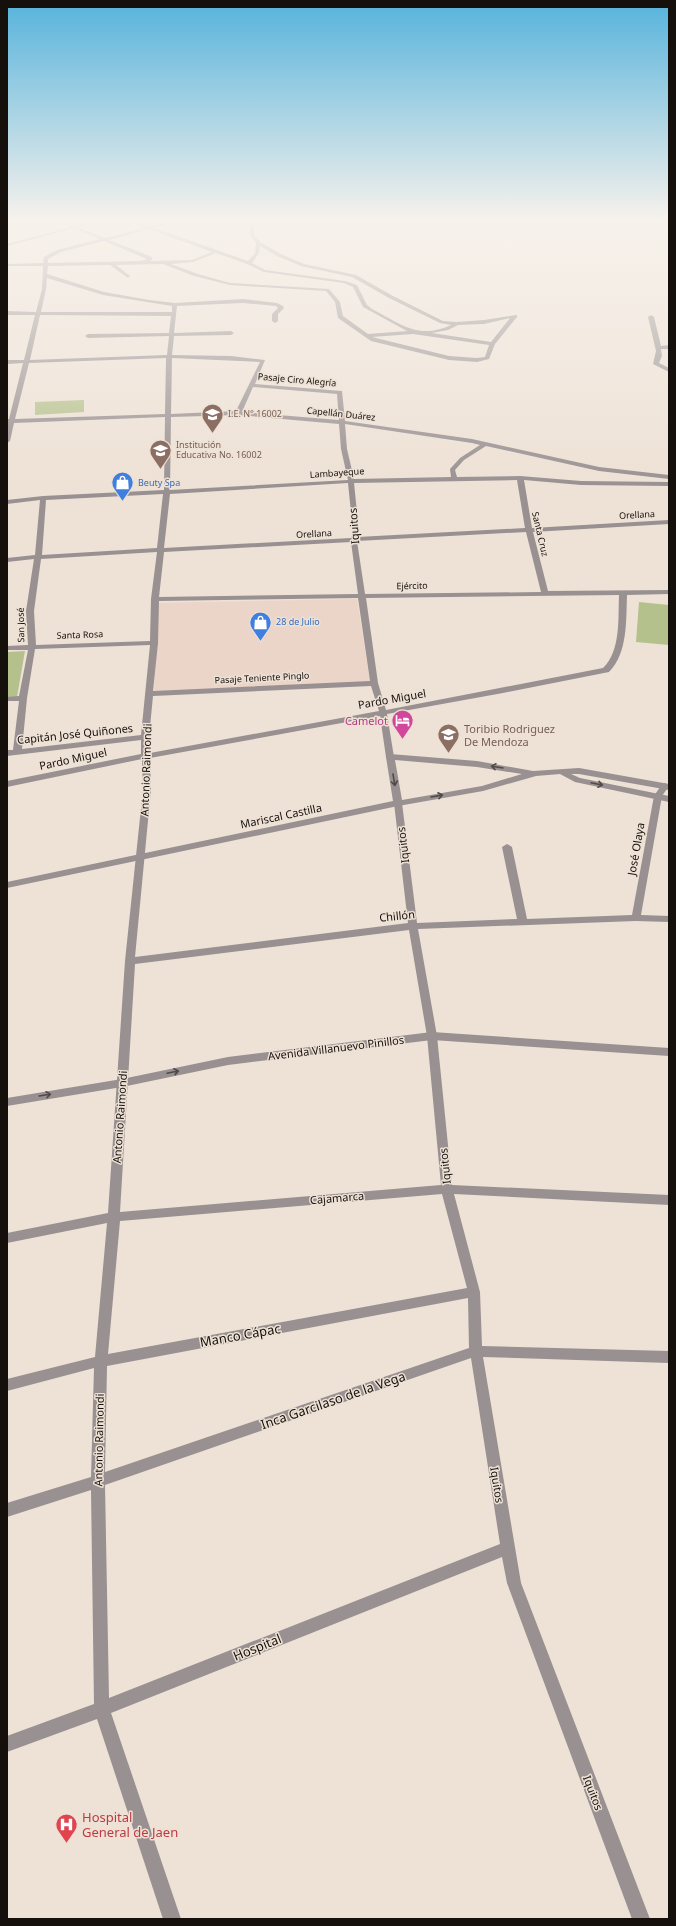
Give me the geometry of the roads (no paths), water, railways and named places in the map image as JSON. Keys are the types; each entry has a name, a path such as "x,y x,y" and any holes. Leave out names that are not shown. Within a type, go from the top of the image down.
{"street":[{"path":"7,441 10,421 38,310"},
{"name":"Antonio Raimondi","path":"172,1919 102,1709 100,1672 98,1481 100,1361 114,1218 130,961 147,789 145,737 154,643 155,599 167,491 169,357 174,310"},
{"path":"275,321 275,314 279,310"},
{"path":"341,310 340,317 373,340 432,355 477,360 487,358 492,344 515,316 484,322 457,324 442,322 417,310"},
{"path":"372,310 413,332"},
{"path":"7,313 173,314"},
{"path":"651,317 659,356 656,364 669,370"},
{"path":"425,333 446,329 457,324"},
{"path":"368,336 413,332 492,344"},
{"path":"88,336 231,333"},
{"path":"658,348 669,347"},
{"path":"7,362 169,357 232,358 263,361 238,414"},
{"name":"Pasaje Ciro Alegría","path":"251,385 340,392"},
{"name":"Iquitos","path":"340,392 344,449 351,481 356,532 354,541 374,683 383,712 398,803 413,926 432,1036 447,1189 474,1292 476,1350 507,1548 514,1583 641,1919"},
{"name":"Capellán Duárez","path":"10,421 238,414 342,422 411,431 485,444 599,469 669,477"},
{"path":"454,478 452,470 462,458 485,444"},
{"name":"Lambayeque","path":"7,502 43,498 340,483 351,481 454,478 520,478 581,483 669,484"},
{"name":"Santa Cruz","path":"520,478 529,530 545,592"},
{"name":"San José","path":"18,752 23,698 32,647 30,612 33,582 38,557 43,498"},
{"name":"Orellana","path":"7,560 38,557 354,541 669,522"},
{"name":"Ejército","path":"155,599 362,597 545,592 669,592"},
{"name":"Pardo Miguel","path":"7,784 145,756 503,691 606,670 612,665 618,647 623,592"},
{"name":"Santa Rosa","path":"7,648 154,643"},
{"name":"Pasaje Teniente Pinglo","path":"150,694 374,683"},
{"path":"7,699 23,698"},
{"name":"Capitán José Quiñones","path":"7,753 145,737"},
{"path":"390,757 477,764 535,773"},
{"name":"Mariscal Castilla","path":"7,885 398,803 483,788 535,773 580,771 667,787"},
{"path":"560,772 578,780 669,799"},
{"name":"José Olaya","path":"636,918 658,796 667,787"},
{"path":"507,847 523,923"},
{"name":"Chillón","path":"130,961 413,926 636,918 669,919"},
{"name":"Avenida Villanuevo Pinillos","path":"7,1102 122,1083 228,1061 432,1036 669,1052"},
{"name":"Cajamarca","path":"7,1238 114,1218 447,1189 669,1200"},
{"name":"Manco Cápac","path":"7,1385 100,1361 474,1292"},
{"name":"Inca Garcilaso de la Vega","path":"7,1510 98,1481 476,1350 669,1356"},
{"name":"Hospital","path":"7,1744 102,1709 507,1548"}],"place":[{"name":"I.E. N° 16002","path":"213,434"},
{"name":"Institución Educativa No. 16002","path":"161,470"},
{"name":"Beuty Spa","path":"123,502"},
{"name":"28 de Julio","path":"260,642"},
{"name":"Camelot","path":"403,740"},
{"name":"Toribio Rodriguez De Mendoza","path":"448,754"},
{"name":"Hospital General de Jaen","path":"67,1844"}]}
